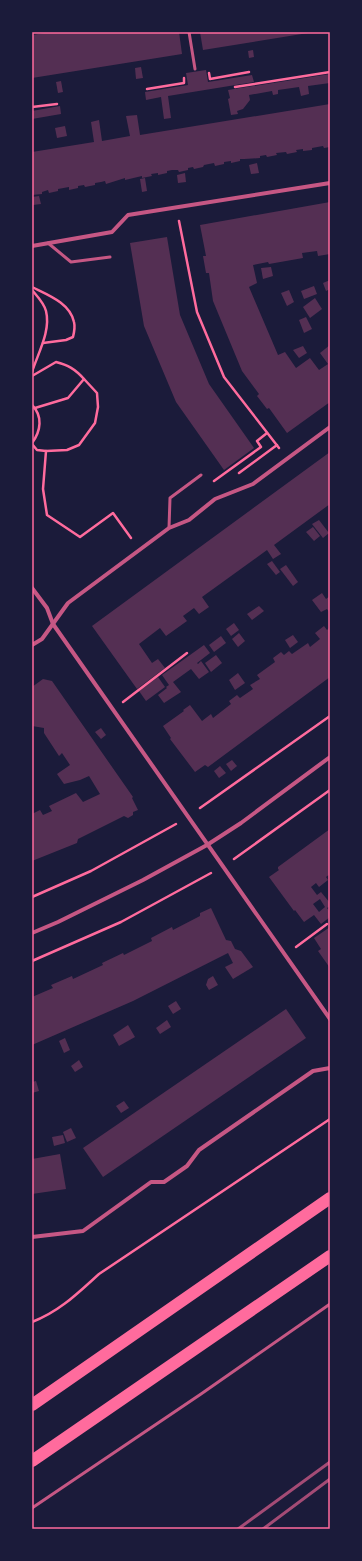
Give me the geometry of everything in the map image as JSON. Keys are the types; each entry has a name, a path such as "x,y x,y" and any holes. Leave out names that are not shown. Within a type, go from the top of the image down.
{"highway":[{"path":"32,1405 330,1198"},
{"path":"32,1461 330,1256"}],"street":[{"path":"32,246 112,232 128,215 330,183"},
{"path":"32,645 42,639 68,603 169,528 189,520 215,498 253,484 330,427"},
{"path":"32,588 47,608 53,624 114,709 207,845 286,954 330,1019"},
{"path":"32,933 65,919 207,845 240,824 330,757"},
{"path":"32,1237 83,1231 152,1182 164,1182 187,1166 199,1150 313,1071 330,1068"}],"lane":[{"path":"189,32 195,69"},
{"path":"48,243 71,262 110,258"},
{"path":"169,528 170,498 201,475"},
{"path":"32,1508 330,1304"}],"path":[{"path":"235,88 330,72"},
{"path":"32,107 58,104"},
{"path":"180,228 197,312 224,377 274,442"},
{"path":"32,288 46,310 47,323 43,343 32,372"},
{"path":"32,288 50,295 69,309 75,323 73,337 66,340 43,343"},
{"path":"32,376 56,362 66,364 76,370 98,394 96,423 79,445 67,450 37,450 32,443 40,430 39,415 32,405"},
{"path":"35,408 68,398 84,379"},
{"path":"212,482 261,448 256,441 267,433"},
{"path":"46,451 43,489 47,515 80,538 113,513 139,550"},
{"path":"114,709 187,653"},
{"path":"32,961 121,922 223,867 330,790"},
{"path":"286,954 328,924"},
{"path":"32,1322 41,1319 71,1300 99,1274 330,1119"}],"building":[{"path":"50,32 179,32 182,54 32,78 32,35"},
{"path":"200,32 308,32 308,33 203,50"},
{"path":"253,50 254,57 249,58 248,51"},
{"path":"141,67 143,78 136,79 135,68"},
{"path":"206,70 208,82 252,75 254,82 168,96 171,118 164,119 161,97 146,100 145,92 188,85 186,73"},
{"path":"330,74 330,83 308,86 309,94 301,96 299,87 278,90 278,94 273,95 272,91 249,95 250,100 243,109 237,111 238,114 231,115 228,90"},
{"path":"61,81 63,92 58,93 56,82"},
{"path":"330,104 330,147 324,148 323,146 312,148 312,150 303,151 303,149 296,150 297,152 287,154 286,152 276,153 277,155 240,159 240,161 231,163 231,161 224,162 224,164 215,166 214,163 194,169 193,167 188,168 188,170 179,172 178,170 172,170 167,171 167,173 158,175 158,173 151,174 152,176 142,178 142,176 125,180 125,178 106,184 105,181 85,187 84,185 78,186 78,188 69,190 69,187 58,189 58,191 49,193 48,190 42,192 42,194 32,195 32,152 94,142 91,122 99,120 102,141 130,136 126,116 137,115 140,135"},
{"path":"60,106 61,114 32,119 32,111"},
{"path":"65,126 67,136 57,138 55,128"},
{"path":"257,163 259,173 251,174 249,165"},
{"path":"185,173 186,182 178,183 177,175"},
{"path":"145,178 147,191 142,192 140,179"},
{"path":"39,196 41,204 33,205 32,197"},
{"path":"330,202 330,254 318,256 317,251 302,253 303,258 269,264 268,262 253,265 257,283 249,287 278,355 285,352 296,368 310,358 319,370 328,364 320,353 330,345 330,402 287,433 269,408 267,409 257,396 259,394 242,371 213,301 209,273 206,273 203,256 206,256 200,225"},
{"path":"167,237 180,315 209,384 254,448 224,470 176,402 144,326 130,243"},
{"path":"271,267 273,276 263,279 261,268"},
{"path":"330,280 330,289 326,291 323,283"},
{"path":"314,286 317,294 304,299 301,291"},
{"path":"289,290 294,302 287,306 281,293"},
{"path":"315,298 322,309 310,318 303,307"},
{"path":"306,317 312,329 304,333 299,320"},
{"path":"303,346 307,353 299,358 293,350"},
{"path":"330,452 330,504 274,545 281,554 273,559 267,550 202,597 209,607 199,614 194,608 183,616 187,621 166,636 160,628 139,644 152,663 158,659 165,668 137,689 92,626"},
{"path":"319,520 329,533 323,538 312,524"},
{"path":"313,527 320,536 314,541 306,532"},
{"path":"272,561 280,572 276,575 267,564"},
{"path":"286,565 298,582 293,586 280,569"},
{"path":"322,593 326,599 330,596 330,613 327,609 321,612 312,600"},
{"path":"259,606 264,611 252,620 247,614"},
{"path":"234,623 239,630 231,636 226,629"},
{"path":"324,626 327,630 330,627 330,677 208,767 205,765 195,772 170,739 171,738 163,726 190,705 202,721 211,714 213,718 231,704 229,701 237,695 240,698 253,689 250,685 260,679 257,675 275,662 273,658 281,652 284,655 289,651 292,654 308,643 310,647 320,639 315,633"},
{"path":"239,633 245,641 238,647 232,639"},
{"path":"293,635 298,642 290,648 285,640"},
{"path":"221,636 226,643 214,652 209,645"},
{"path":"204,645 210,653 197,663 198,664 201,661 209,672 199,679 191,669 173,682 181,692 164,703 158,695 169,685 162,675"},
{"path":"216,655 222,663 211,672 205,663"},
{"path":"238,673 245,683 235,690 229,680"},
{"path":"158,677 165,687 146,701 139,691"},
{"path":"43,679 52,681 133,797 132,798 138,810 133,812 133,815 128,818 124,816 78,839 77,843 32,861 32,814 40,810 43,815 52,811 49,806 76,793 83,802 100,794 89,776 64,784 57,774 70,765 62,753 59,756 44,733 44,728 32,726 32,687"},
{"path":"101,728 106,735 101,739 95,732"},
{"path":"232,760 237,766 231,771 226,764"},
{"path":"220,766 226,773 219,778 214,771"},
{"path":"330,829 330,874 326,877 328,880 319,887 316,883 311,887 317,895 321,892 330,903 330,906 327,908 330,912 330,917 321,924 314,915 304,922 269,877 279,870 278,867","holes":["320,899 325,907 319,912 313,904"]},
{"path":"211,908 226,940 231,941 235,949 241,951 253,967 233,979 225,967 233,963 228,953 133,1001 32,1045 32,997 53,988 51,985 72,976 73,979 103,965 102,963 123,953 124,955 152,941 151,938 172,927 173,930 200,916 200,913"},
{"path":"330,927 330,968 318,951 321,949 314,938"},
{"path":"213,976 218,985 209,990 206,985 208,979"},
{"path":"176,1001 181,1009 173,1014 168,1006"},
{"path":"286,1009 306,1038 103,1177 83,1148"},
{"path":"167,1020 171,1027 160,1034 156,1028"},
{"path":"128,1025 135,1037 119,1046 113,1035"},
{"path":"65,1038 70,1050 64,1053 59,1041"},
{"path":"79,1060 83,1067 75,1072 71,1066"},
{"path":"36,1081 39,1091 32,1093 32,1082"},
{"path":"124,1101 129,1108 121,1113 116,1106"},
{"path":"71,1128 76,1138 67,1142 63,1132"},
{"path":"63,1135 65,1143 54,1146 52,1137"},
{"path":"60,1154 66,1189 32,1194 32,1159"}],"railway":[{"path":"238,1529 330,1462"},
{"path":"263,1529 330,1479"}]}
